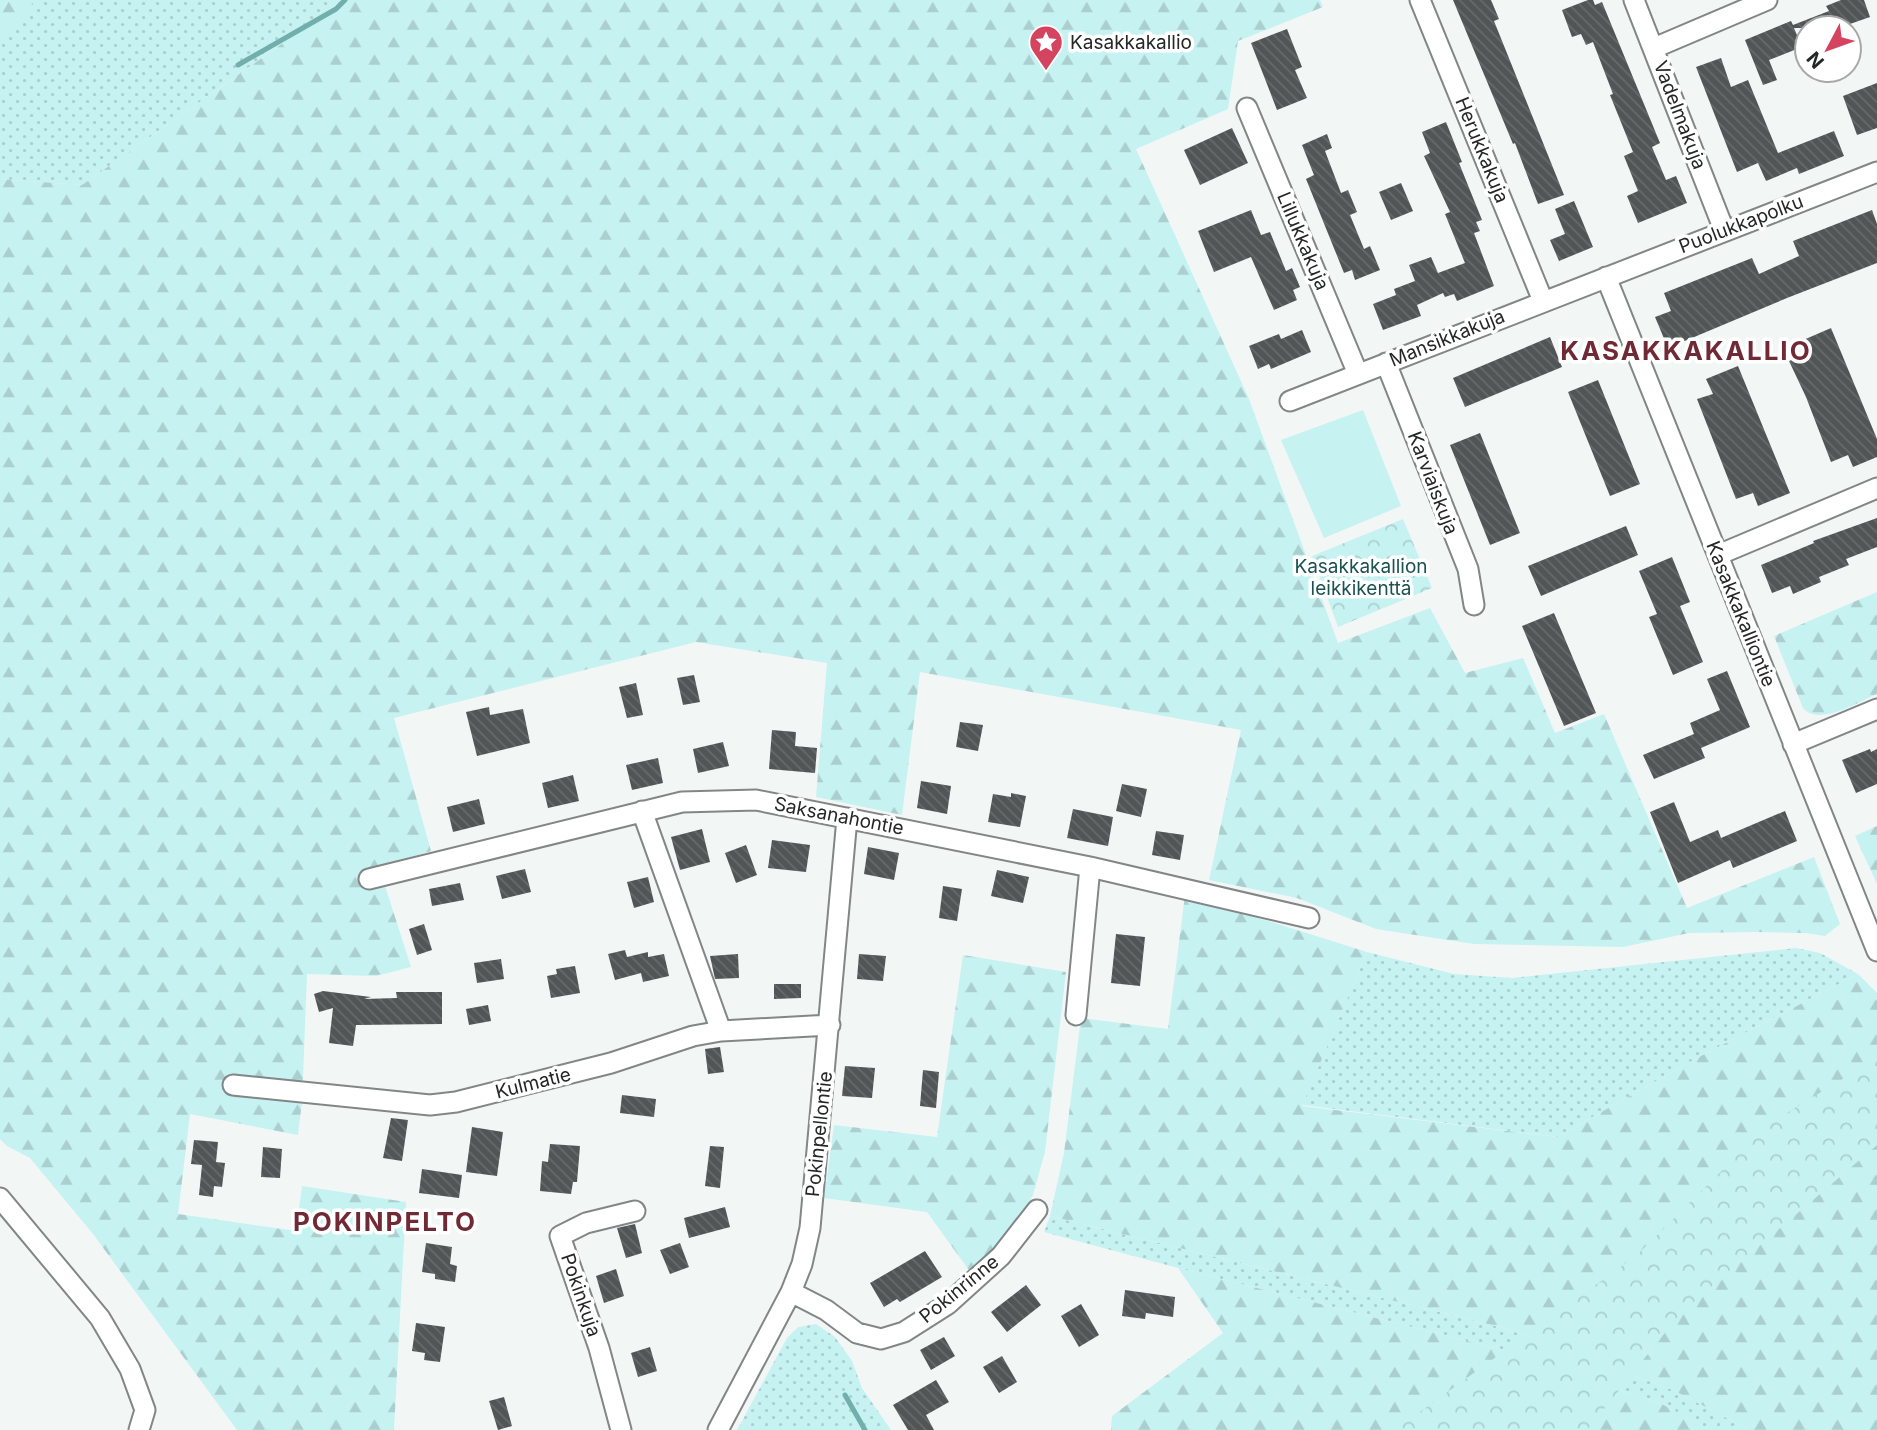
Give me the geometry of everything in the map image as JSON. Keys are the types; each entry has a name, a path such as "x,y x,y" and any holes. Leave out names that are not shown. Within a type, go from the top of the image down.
{"street":[{"name":"Herukkakuja","path":"1420,0 1543,301"},
{"name":"Vadelmakuja","path":"1634,0 1724,230"},
{"path":"1654,48 1767,0"},
{"name":"Lillukkakuja","path":"1247,108 1358,374"},
{"name":"Puolukkapolku","path":"1605,277 1877,172"},
{"name":"Mansikkakuja","path":"1290,401 1605,277"},
{"name":"Kasakkakalliontie","path":"1605,277 1877,951"},
{"name":"Karviaiskuja","path":"1386,363 1468,569 1474,605"},
{"path":"1718,555 1877,488"},
{"path":"1793,744 1877,709"},
{"name":"Saksanahontie","path":"369,879 682,802 756,800 1090,867 1309,918"},
{"path":"642,811 721,1031"},
{"name":"Pokinpellontie","path":"718,1430 791,1292 802,1264 810,1228 847,818"},
{"path":"1076,1015 1090,867"},
{"name":"Kulmatie","path":"233,1085 430,1105 456,1102 611,1063 671,1042 721,1031 830,1025"},
{"path":"0,1198 100,1318 131,1369 145,1410 139,1430"},
{"name":"Pokinrinne","path":"791,1292 826,1310 857,1333 881,1339 904,1332 948,1304 1001,1256 1037,1210"},
{"name":"Pokinkuja","path":"621,1430 599,1348 561,1236 586,1223 635,1211"}],"green space":[{"path":"0,0 344,0 82,185 0,179"},
{"path":"0,0 35,0 0,45"},
{"path":"344,0 1320,0 1323,7 1238,41 1228,109 1136,149 1249,399 1338,643 1430,608 1465,673 1523,658 1555,733 1604,714 1687,908 1814,857 1840,924 1825,936 1806,933 1689,933 1623,947 1474,944 1376,929 1297,898 1209,880 1241,730 920,672 902,815 816,797 827,663 696,642 394,718 431,851 379,867 411,967 376,976 307,974 302,1102 298,1135 190,1114 178,1214 296,1231 302,1186 406,1202 394,1430 237,1430 93,1234 30,1158 7,1146 0,1139 0,179 82,185"},
{"path":"1363,410 1401,506 1324,538 1281,440"},
{"name":"Kasakkakallion leikkikenttä","path":"1403,519 1432,588 1338,627 1312,556"},
{"path":"1877,592 1877,694 1839,711 1819,715 1810,713 1803,708 1774,636"},
{"path":"1877,826 1877,884 1855,836"},
{"path":"1185,895 1367,952 1302,1106 1557,1137 1697,1058 1858,974 1877,993 1877,1430 1750,1430 1673,1390 1504,1328 1050,1216 1064,1153 1081,1018 1168,1029"},
{"path":"1796,948 1820,953 1858,974 1697,1058 1557,1137 1302,1105 1367,952 1454,974 1512,978"},
{"path":"963,955 1066,972 1045,1152 1033,1195 1014,1228 971,1273 927,1212 824,1198 834,1125 937,1137"},
{"path":"1877,1058 1877,1145 1680,1314 1587,1430 1395,1430 1637,1255 1770,1123"},
{"path":"1050,1216 1504,1328 1673,1390 1750,1430 1710,1430 1660,1403 1499,1349 1044,1232"},
{"path":"1178,1268 1499,1349 1660,1403 1710,1430 1111,1430 1112,1416 1223,1333"},
{"path":"816,1324 835,1337 852,1361 862,1388 891,1430 737,1430 787,1338 798,1327"}],"building":[{"path":"1453,0 1491,0 1499,19 1494,21 1564,195 1538,204 1515,143 1513,144"},
{"path":"1593,0 1595,5 1602,2 1660,143 1652,147 1666,180 1676,176 1687,203 1638,223 1627,196 1638,191 1624,156 1633,152 1610,95 1613,94 1593,42 1586,45 1581,34 1572,37 1562,10"},
{"path":"1841,0 1864,0 1870,17 1863,19 1863,14 1821,14 1829,11 1826,6"},
{"path":"1791,21 1793,51 1769,60 1777,80 1763,85 1745,40"},
{"path":"1287,29 1302,67 1295,70 1307,98 1277,110 1251,43"},
{"path":"1721,58 1731,87 1748,80 1778,153 1834,131 1844,156 1799,174 1797,168 1766,181 1758,163 1737,172 1696,67"},
{"path":"1877,83 1877,128 1857,135 1843,96"},
{"path":"1446,122 1482,220 1476,222 1480,231 1474,233 1494,286 1457,301 1454,294 1445,297 1443,293 1417,305 1421,316 1383,330 1373,304 1396,295 1394,289 1415,281 1409,265 1431,257 1438,273 1465,263 1445,214 1450,212 1424,156 1430,153 1422,132"},
{"path":"1232,128 1248,163 1200,185 1184,150"},
{"path":"1327,134 1332,148 1325,151 1341,193 1348,190 1357,212 1350,215 1364,249 1370,246 1380,270 1355,280 1352,270 1344,273 1306,179 1314,175 1302,145"},
{"path":"1401,183 1413,211 1391,220 1379,192"},
{"path":"1574,201 1593,247 1559,261 1550,240 1565,234 1555,209"},
{"path":"1251,210 1261,235 1270,232 1286,271 1292,268 1300,287 1293,290 1297,300 1274,310 1251,257 1214,272 1198,231"},
{"path":"1872,210 1877,224 1877,263 1668,348 1655,317 1671,311 1664,293 1752,258 1759,274 1799,256 1793,241"},
{"path":"1831,328 1877,439 1877,457 1853,467 1848,455 1831,462 1789,361 1806,354 1801,341"},
{"path":"1302,330 1311,352 1271,369 1269,364 1258,369 1249,346 1279,334 1281,339"},
{"path":"1550,337 1562,367 1465,407 1453,378"},
{"path":"1738,366 1790,493 1758,506 1753,493 1736,499 1697,399 1713,394 1706,379"},
{"path":"1598,380 1640,484 1610,496 1568,392"},
{"path":"1480,433 1520,533 1490,545 1450,445"},
{"path":"1877,518 1877,547 1846,559 1849,565 1819,577 1821,582 1793,594 1790,586 1772,593 1761,565 1814,543 1813,541"},
{"path":"1626,526 1638,555 1541,596 1528,566"},
{"path":"1672,557 1690,602 1680,606 1703,662 1673,675 1649,617 1657,614 1639,571"},
{"path":"1554,613 1596,713 1564,726 1522,626"},
{"path":"1727,671 1750,727 1701,748 1705,758 1654,779 1643,755 1694,734 1690,723 1720,710 1707,679"},
{"path":"694,675 700,702 683,705 677,678"},
{"path":"636,683 643,715 627,718 619,687"},
{"path":"489,707 490,715 523,709 530,743 477,756 466,712"},
{"path":"960,722 983,725 978,751 956,747"},
{"path":"772,730 796,732 795,746 817,748 815,773 769,769"},
{"path":"723,742 729,766 698,773 693,749"},
{"path":"1870,749 1871,752 1877,749 1877,784 1856,793 1842,760"},
{"path":"658,758 663,783 632,790 626,765"},
{"path":"573,775 579,801 548,808 542,783"},
{"path":"921,781 951,786 947,814 917,808"},
{"path":"1122,784 1147,789 1141,817 1116,811"},
{"path":"1011,793 1026,796 1020,827 988,822 993,794 1011,797"},
{"path":"479,799 485,824 453,832 447,807"},
{"path":"1674,802 1690,842 1718,830 1721,838 1785,811 1797,841 1733,868 1730,860 1678,883 1650,812"},
{"path":"1073,809 1113,817 1108,846 1067,838"},
{"path":"702,829 710,862 680,870 671,837"},
{"path":"1156,831 1184,835 1180,860 1152,855"},
{"path":"772,840 810,845 806,872 768,868"},
{"path":"746,845 757,875 736,883 725,853"},
{"path":"868,847 899,853 894,880 864,874"},
{"path":"525,869 531,892 502,899 496,876"},
{"path":"997,870 1029,877 1023,903 991,896"},
{"path":"648,877 654,902 634,908 627,882"},
{"path":"460,883 464,900 432,906 429,889"},
{"path":"943,886 962,889 957,921 939,918"},
{"path":"424,924 432,950 417,955 409,929"},
{"path":"1116,934 1145,937 1140,986 1111,983"},
{"path":"625,950 627,957 648,952 648,957 664,954 669,976 643,982 641,973 615,980 608,954"},
{"path":"738,954 739,978 715,979 710,956"},
{"path":"859,954 886,956 883,981 857,979"},
{"path":"501,959 504,979 477,983 474,963"},
{"path":"575,966 580,993 551,998 547,976 557,974 556,969"},
{"path":"774,984 801,984 801,998 774,999"},
{"path":"323,991 371,997 364,999 397,998 396,992 442,992 442,1024 356,1025 353,1046 329,1043 333,1008 319,1012 314,994"},
{"path":"488,1005 491,1021 469,1025 466,1009"},
{"path":"720,1047 724,1072 708,1074 705,1049"},
{"path":"845,1066 875,1068 872,1098 842,1096"},
{"path":"923,1070 939,1072 936,1108 920,1106"},
{"path":"622,1095 656,1099 654,1117 620,1113"},
{"path":"391,1118 408,1120 402,1161 383,1158"},
{"path":"472,1127 503,1132 497,1176 466,1172"},
{"path":"194,1140 218,1142 216,1162 225,1163 222,1187 214,1186 213,1197 199,1195 202,1165 191,1164"},
{"path":"550,1144 580,1146 577,1182 573,1182 571,1194 540,1191 542,1161 548,1162"},
{"path":"710,1146 724,1147 720,1188 705,1186"},
{"path":"263,1147 282,1149 280,1178 261,1177"},
{"path":"422,1169 462,1175 459,1198 419,1193"},
{"path":"725,1207 730,1227 689,1238 684,1218"},
{"path":"635,1224 642,1253 626,1258 617,1228"},
{"path":"426,1243 452,1247 450,1264 457,1266 455,1282 435,1279 435,1274 422,1272"},
{"path":"680,1243 689,1267 670,1274 660,1250"},
{"path":"925,1251 942,1277 900,1302 897,1299 884,1307 870,1283"},
{"path":"616,1269 624,1296 604,1303 596,1276"},
{"path":"1026,1285 1041,1305 1007,1332 991,1312"},
{"path":"1125,1290 1175,1297 1173,1317 1146,1313 1145,1319 1122,1316"},
{"path":"1081,1304 1099,1335 1079,1347 1061,1316"},
{"path":"416,1323 445,1327 440,1362 424,1360 425,1353 412,1351"},
{"path":"944,1337 955,1356 931,1370 920,1350"},
{"path":"650,1347 657,1371 638,1377 631,1353"},
{"path":"1002,1356 1017,1382 999,1393 983,1367"},
{"path":"936,1380 949,1402 926,1415 934,1430 908,1430 893,1405"},
{"path":"504,1397 512,1426 498,1430 489,1401"}],"waterway":[{"path":"238,65 336,9 345,0"},
{"path":"845,1395 865,1430"}],"place":[{"name":"Kasakkakallio","path":"1046,72"}],"district":[{"name":"KASAKKAKALLIO","path":"1686,350"},
{"name":"POKINPELTO","path":"385,1221"}]}
